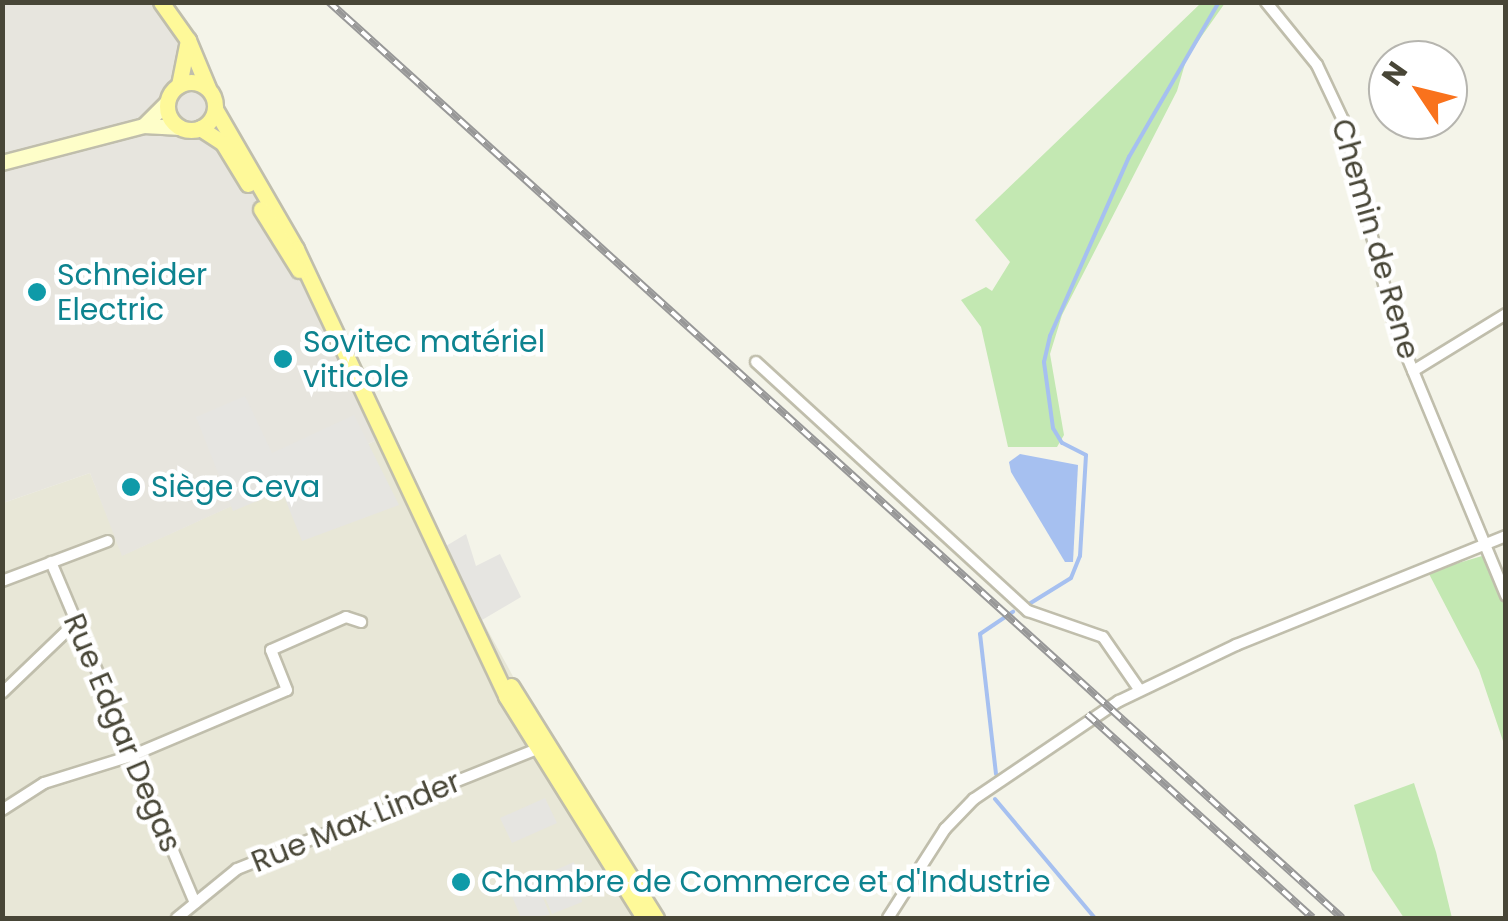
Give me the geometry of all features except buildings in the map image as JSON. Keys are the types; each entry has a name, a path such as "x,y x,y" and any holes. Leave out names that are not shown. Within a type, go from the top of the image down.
{"main road":[{"path":"162,2 188,40 216,109 296,249 484,645 644,918"},
{"path":"144,126 179,84 188,40"},
{"path":"179,84 208,88"},
{"path":"167,103 181,128"},
{"path":"200,128 216,109"},
{"path":"2,163 144,126 200,128 223,142 308,281"},
{"path":"541,748 656,918"}],"street":[{"name":"Chemin de Rene","path":"1266,2 1317,64 1343,120 1370,245 1413,371 1506,596"},
{"path":"1413,371 1506,314"},
{"path":"756,362 1028,611 1103,637 1138,689"},
{"path":"888,918 945,829 974,800 1138,689 1506,536"},
{"path":"2,581 108,541"},
{"name":"Rue Edgar Degas","path":"52,562 195,902"},
{"path":"2,810 44,783 132,756 287,690 270,650 346,617 360,622"},
{"path":"2,693 75,622"},
{"name":"Rue Max Linder","path":"177,918 237,869 541,748"}],"shaded area":[{"path":"3,3 156,3 390,434 122,556 90,473 3,503"},
{"path":"245,396 272,453 354,415 399,505 302,541 282,491 233,511 196,417"},
{"path":"390,434 465,589 646,918 3,918 3,503 90,473 123,555"},
{"path":"466,534 476,566 500,554 521,597 482,620 446,546"},
{"path":"545,798 557,823 512,843 500,818"},
{"path":"574,862 582,902 552,914 537,878"},
{"path":"514,874 519,883 534,876 550,915 521,918 505,879"}],"green space":[{"path":"1201,3 1225,3 1187,57 1177,91 1062,315 1050,354 1064,435 1057,447 1008,447 981,327 961,300 986,287 992,291 1010,262 975,220"},
{"path":"1482,556 1505,600 1505,747 1479,670 1428,572"},
{"path":"1414,783 1452,918 1404,918 1372,870 1354,805"}],"water":[{"path":"1020,454 1078,465 1073,562 1065,562 1011,472 1009,462"}],"waterway":[{"path":"1029,604 1071,578 1080,556 1086,455 1062,443 1053,428 1044,362 1050,336 1129,157 1219,2"},
{"path":"996,774 980,634 1013,612"},
{"path":"995,799 1095,918"}],"railway":[{"path":"329,2 1342,918"},
{"path":"1087,714 1313,918"}],"place":[{"name":"Schneider Electric","path":"37,292"},
{"name":"Sovitec matériel viticole","path":"283,359"},
{"name":"Siège Ceva","path":"131,487"},
{"name":"Chambre de Commerce et d'Industrie","path":"461,882"}]}
